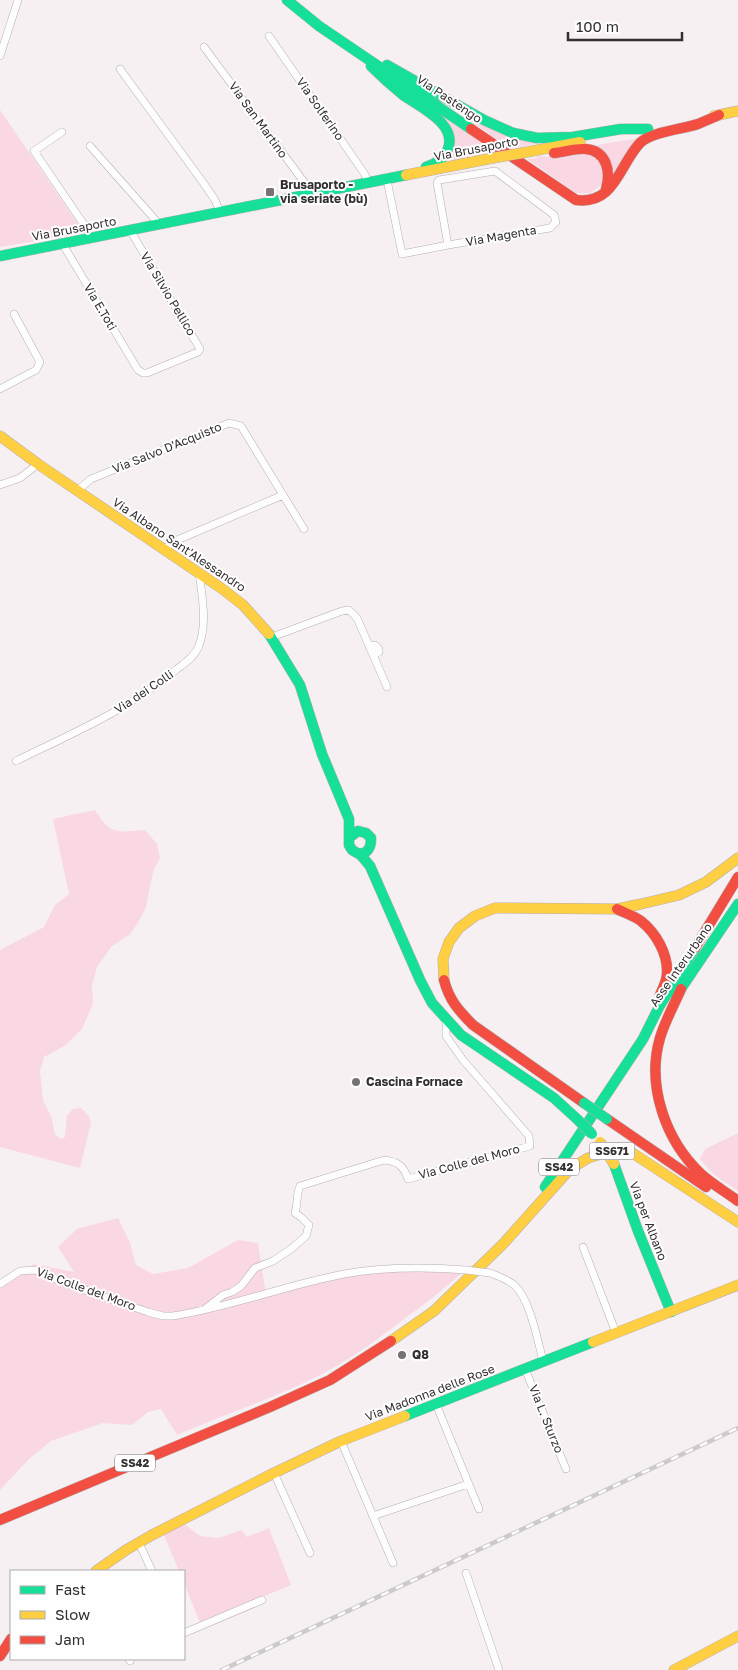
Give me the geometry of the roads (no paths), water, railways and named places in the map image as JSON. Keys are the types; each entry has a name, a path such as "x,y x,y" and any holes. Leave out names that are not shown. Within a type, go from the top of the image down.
{"main road":[{"name":"Via Pastengo","path":"287,0 319,26 576,200 592,200 603,194"},
{"path":"356,51 391,67 484,120 513,133 537,138 564,137 621,129 648,129"},
{"path":"356,51 383,79 432,115 446,127 449,133 450,146 442,159 436,164 391,179"},
{"name":"Via Brusaporto","path":"0,256 738,111"},
{"path":"603,194 610,188 641,142 658,134 697,124 719,115"},
{"path":"525,152 554,153 588,149 595,151 605,160 609,172 607,187 603,194"},
{"name":"Via Albano Sant'Alessandro","path":"0,436 243,604 272,636 300,685 322,754 349,819 350,837"},
{"name":"Via Albano Sant'Alessandro","path":"349,819 363,831"},
{"path":"370,866 371,838 363,831 355,832 350,837 349,845 370,866 420,980 432,1003 446,1020"},
{"path":"360,854 370,849"},
{"name":"SS671","path":"738,858 706,882 679,895 616,909 506,907 484,911 468,920 456,930 448,942 444,956 444,981 451,1001 473,1025 738,1210"},
{"name":"SS42","path":"0,1520 330,1380 382,1348 434,1311 503,1244 544,1188 612,1088 738,877"},
{"name":"Asse Interurbano","path":"642,1039 681,989 738,904"},
{"path":"612,1088 612,1074 655,1006 666,980 663,952 653,933 640,920 616,909"},
{"path":"681,989 659,1044 656,1084 662,1115 679,1149 701,1174 738,1200"},
{"name":"Via per Albano","path":"446,1020 460,1035 554,1098 600,1142 614,1164 638,1231 671,1312"},
{"name":"SS671","path":"503,1244 570,1169 588,1158 610,1151 634,1154 645,1160 738,1222"},
{"name":"Via Madonna delle Rose","path":"97,1570 139,1543 274,1473 341,1441 738,1285"},
{"path":"674,1670 738,1636"},
{"path":"0,1656 10,1640"}],"street":[{"path":"0,56 18,0"},
{"name":"Via Solferino","path":"269,36 364,172 369,184"},
{"name":"Via San Martino","path":"204,47 307,186 308,195"},
{"path":"120,70 202,181 215,200 220,212"},
{"path":"62,132 34,151 80,216 87,229 89,238"},
{"path":"90,146 159,224"},
{"name":"Via Magenta","path":"391,179 402,254 550,228 556,219 554,215 495,171 439,180 437,187 448,245"},
{"name":"Via Silvio Pellico","path":"130,230 200,349 198,352 147,373 143,374 138,370"},
{"name":"Via E.Toti","path":"62,243 138,370"},
{"path":"0,388 36,370 40,362 14,314"},
{"name":"Via Salvo D'Acquisto","path":"77,491 91,479 229,423 241,426 246,432 304,529"},
{"path":"0,485 20,478 38,464"},
{"path":"164,549 175,541 283,495"},
{"name":"Via dei Colli","path":"16,761 124,708 163,681 193,656 198,649 203,635 203,611 199,572"},
{"path":"272,636 349,610 357,618 387,687"},
{"name":"Via Colle del Moro","path":"205,1310 223,1295 241,1286 255,1268 273,1261 306,1236 308,1225 296,1213 298,1203 296,1195 300,1186 384,1160 394,1161 405,1169 408,1179 530,1146 529,1136 463,1060 446,1036 446,1020"},
{"path":"583,1247 616,1333"},
{"name":"Via Colle del Moro","path":"0,1284 20,1271 30,1270 162,1316 205,1310 346,1274 394,1268 436,1268 490,1273 515,1286 523,1296 543,1361"},
{"name":"Via L. Sturzo","path":"525,1369 566,1469"},
{"path":"436,1404 479,1509"},
{"path":"341,1441 393,1563"},
{"path":"274,1473 310,1553"},
{"path":"373,1516 468,1484"},
{"path":"139,1543 152,1570"},
{"path":"466,1573 499,1670"},
{"path":"185,1633 262,1600"}],"railway":[{"path":"222,1670 738,1428"}],"place":[{"name":"Brusaporto - via seriate (bù)","path":"270,192"},
{"name":"Cascina Fornace","path":"356,1082"},
{"name":"Q8","path":"402,1355"}]}
